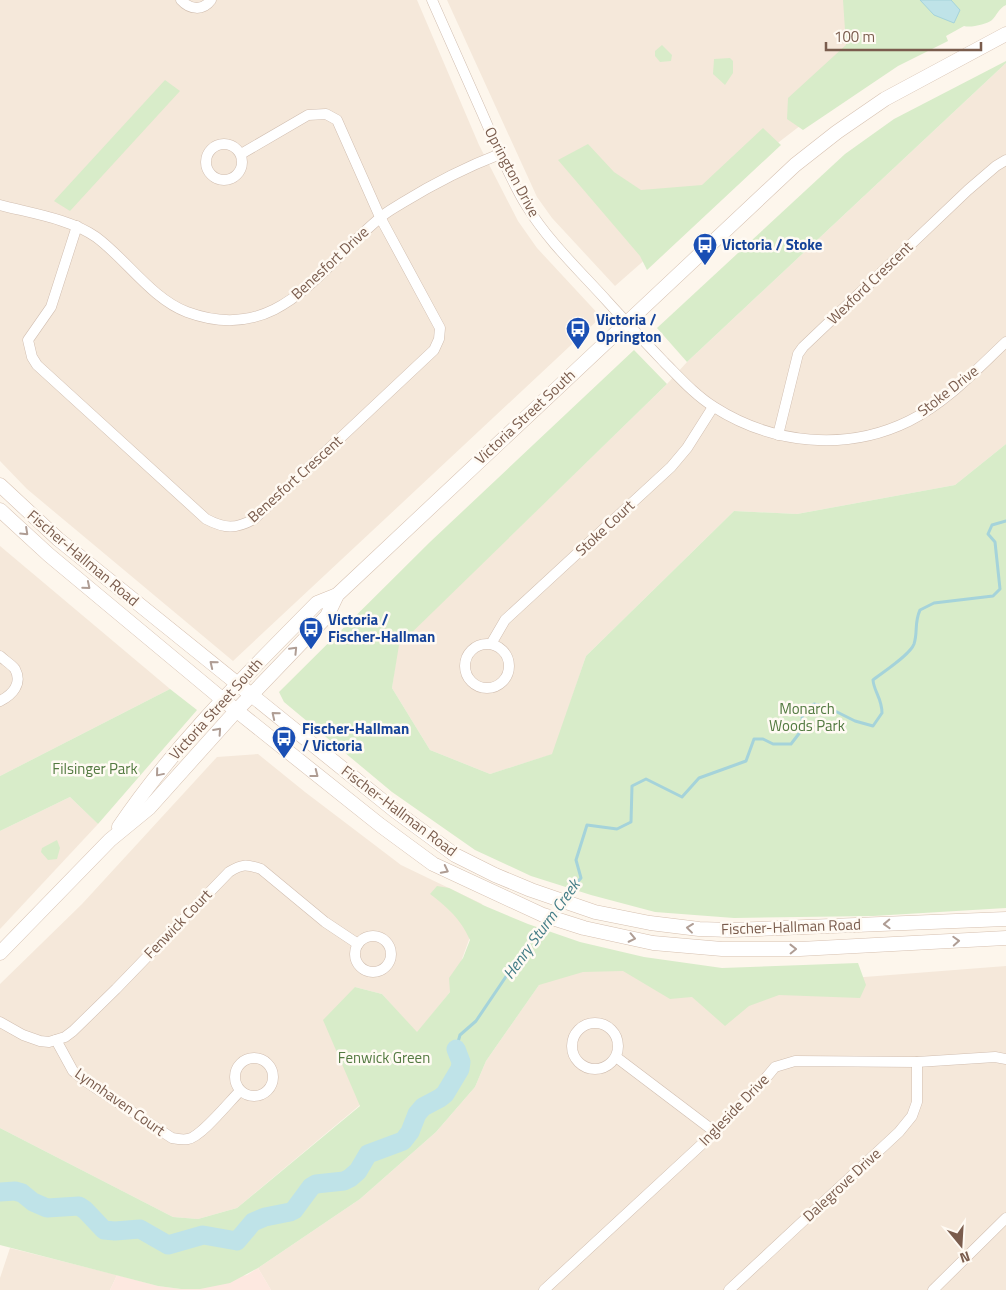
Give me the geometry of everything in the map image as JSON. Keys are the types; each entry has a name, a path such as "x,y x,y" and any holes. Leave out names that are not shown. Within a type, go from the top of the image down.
{"main road":[{"name":"Victoria Street South","path":"110,840 138,799 222,699 317,603 338,594 794,165 830,137 885,99 1006,34"},
{"name":"Fischer-Hallman Road","path":"0,485 58,539 431,838 455,854 487,871 531,890 595,912 650,923 715,930 1006,919"},
{"name":"Fischer-Hallman Road","path":"0,510 49,555 236,711 380,825 433,864 543,915 584,928 653,943 722,949 800,949 1006,938"},
{"name":"Victoria Street South","path":"0,953 110,840 149,808 236,711 327,616 338,594"}],"street":[{"path":"181,0 188,6 195,8 202,7 211,0"},
{"name":"Oprington Drive","path":"432,0 500,154 526,205 546,233 626,323"},
{"name":"Benesfort Crescent","path":"77,226 50,308 28,340 32,357 37,365 206,519 218,525 229,527 245,524 254,519 434,350 439,339 440,328 380,217 337,120 326,114 308,115 241,154"},
{"name":"Benesfort Drive","path":"0,205 77,226 108,246 155,292 184,311 217,320 235,321 271,312 296,297 380,217 423,190 500,154"},
{"name":"Wexford Crescent","path":"778,435 798,354 803,347 968,190 1006,160"},
{"name":"Stoke Drive","path":"626,323 690,388 713,406 748,426 778,435 826,441 852,439 884,431 910,421 959,386 1006,342"},
{"name":"Stoke Court","path":"491,644 506,620 671,467 688,448 713,406"},
{"path":"491,644 499,648 507,657 509,664 508,673 502,683 493,688 485,689 473,684 464,669 467,656 473,649 480,645 491,644"},
{"path":"0,656 14,669 18,678 15,690 9,696 0,700"},
{"name":"Fenwick Court","path":"56,1040 74,1031 228,872 240,865 252,865 261,869 325,922 358,944"},
{"path":"0,1022 23,1035 40,1041 49,1042 56,1040"},
{"path":"593,1023 605,1025 616,1036 618,1044 616,1057 604,1068 593,1070 585,1068 578,1064 574,1058 571,1046 572,1038 577,1030 584,1025 593,1023"},
{"name":"Lynnhaven Court","path":"56,1040 73,1071 85,1081 172,1138 188,1139 194,1137 240,1091"},
{"path":"616,1057 715,1132"},
{"name":"Ingleside Drive","path":"544,1290 715,1132 775,1067 795,1061 917,1062 995,1057 1006,1059"},
{"name":"Dalegrove Drive","path":"729,1290 899,1132 912,1116 917,1102 917,1062"},
{"path":"933,1290 1006,1218"}],"shaded area":[{"path":"0,0 417,0 479,145 518,221 537,248 601,317 233,661 27,489 0,461"},
{"path":"447,0 874,0 857,82 779,142 615,286 552,218 537,197"},
{"path":"1006,63 1006,444 955,485 797,514 734,511 586,656 553,754 490,774 430,750 392,688 398,645 667,384 687,362"},
{"path":"0,546 170,689 0,776"},
{"path":"258,754 401,865 482,904 450,992 417,1033 382,994 355,987 360,1105 237,1208 198,1219 173,1217 0,1128 0,984 82,904 217,757"},
{"path":"70,797 98,824 0,929 0,831"},
{"path":"557,959 800,982 1006,966 1006,1290 271,1290 258,1268 360,1199 436,1132 475,1087 486,1061"},
{"path":"10,1248 117,1275 110,1290 0,1290 0,1278"},
{"path":"258,1268 271,1290 110,1290 117,1275 158,1286 181,1289 247,1275"}],"green space":[{"path":"843,0 1006,0 1006,5 990,21 975,26 964,26 946,36 948,41 898,66 803,130 787,119 788,98 846,45"},
{"path":"662,45 672,55 671,61 660,62 655,56 655,51"},
{"path":"730,58 733,61 733,73 725,85 713,74 714,59"},
{"path":"1006,61 687,362 657,328 845,154 894,119"},
{"path":"165,80 180,91 70,211 54,201"},
{"path":"763,128 781,145 647,270 640,256 558,160 588,144 614,172 641,190 702,185"},
{"name":"Monarch Woods Park","path":"634,350 667,384 399,645 392,688 430,750 490,774 552,754 586,656 734,511 797,514 955,485 1006,444 1006,908 873,916 734,918 655,912 591,895 531,876 475,850 392,792 284,702 279,692 430,542"},
{"name":"Filsinger Park","path":"170,689 197,710 98,824 70,797 0,831 0,776"},
{"path":"57,840 60,848 57,859 48,860 41,852 42,848"},
{"name":"Fenwick Green","path":"437,886 449,888 528,924 580,942 644,957 722,968 858,963 866,985 860,998 779,995 749,1006 725,1026 692,997 670,999 623,971 583,972 539,985 486,1061 475,1087 436,1132 360,1199 258,1268 230,1283 200,1289 158,1286 0,1245 0,1128 173,1217 198,1219 237,1208 360,1106 323,1020 355,987 382,994 417,1032 450,992 449,978 463,958 470,940 453,914 430,894"}],"water":[{"path":"920,0 951,0 960,10 954,23 934,15"}],"waterway":[{"name":"Henry Sturm Creek","path":"564,897 581,878 576,860 587,825 617,829 631,822 632,786 646,779 682,797 699,778 746,761 754,739 763,739 773,744 791,744 801,731 803,710 814,704 827,707 855,721 873,726 882,713 881,703 873,680 912,648 920,610 934,603 993,596 1000,589 995,542 988,534 992,525 1006,521"},
{"name":"Henry Sturm Creek","path":"456,1049 460,1035 476,1021 528,944 547,920"},
{"name":"Henry Sturm Creek","path":"0,1192 15,1191 22,1193 33,1202 47,1208 79,1206 104,1230 140,1229 168,1245 203,1235 237,1241 253,1222 294,1210 311,1187 316,1184 344,1181 358,1171 368,1154 403,1141 410,1132 417,1114 423,1107 445,1094 460,1069 461,1062 456,1049"}],"place":[{"name":"Victoria / Stoke","path":"705,266"},
{"name":"Victoria / Oprington","path":"578,350"},
{"name":"Victoria / Fischer-Hallman","path":"311,650"},
{"name":"Fischer-Hallman / Victoria","path":"284,759"}]}
